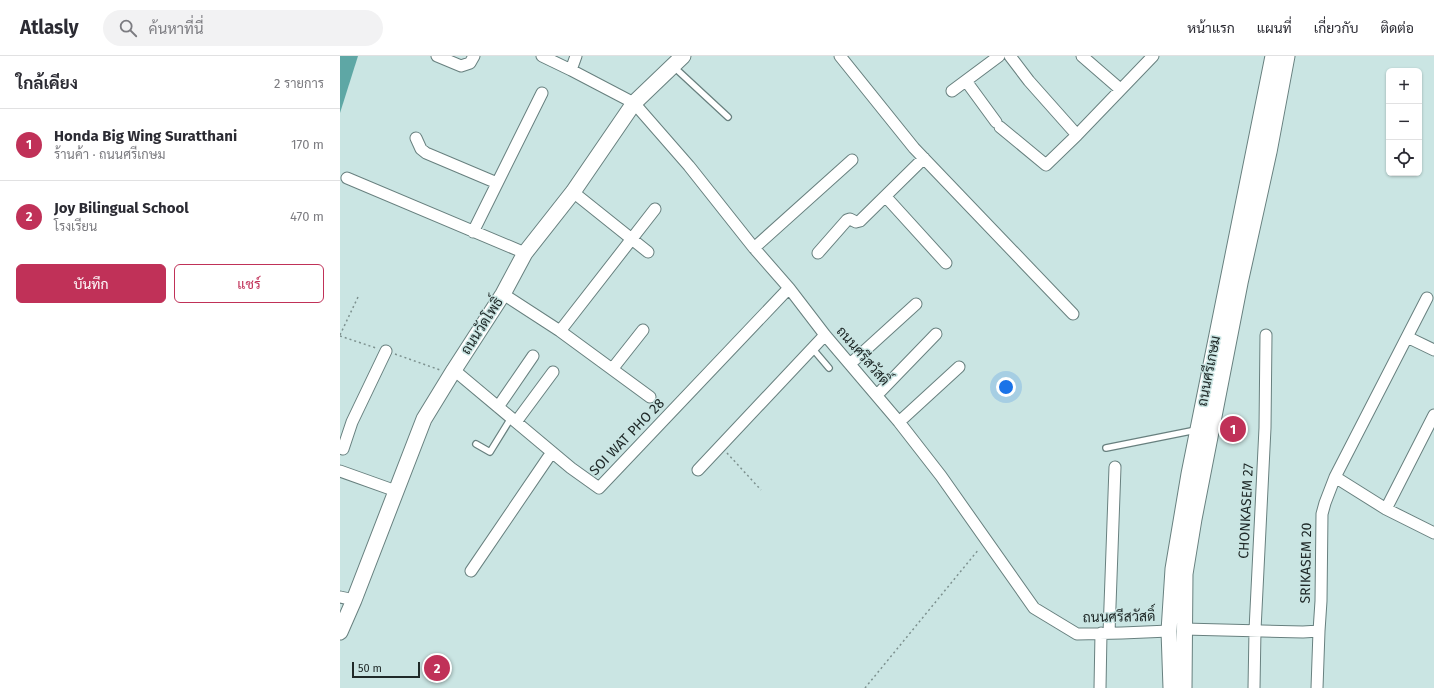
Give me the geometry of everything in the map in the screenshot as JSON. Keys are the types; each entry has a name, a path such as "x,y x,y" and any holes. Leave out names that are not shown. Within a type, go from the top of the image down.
{"main road":[{"name":"ถนนศรีเกษม","path":"1184,688 1185,574 1251,171 1273,56"},
{"name":"ถนนศรีเกษม","path":"1171,688 1169,631 1173,569 1198,429 1269,152 1286,56"},
{"name":"ถนนวัดโพธิ์","path":"340,632 347,598 396,490 424,419 503,294 525,254 573,192 634,103 678,61"}],"street":[{"path":"438,56 461,66 470,63 474,56"},
{"name":"ถนนศรีสวัสดิ์","path":"542,56 634,103 789,288 825,335 899,422 941,476 1034,608 1077,634 1169,631"},
{"path":"571,70 576,56"},
{"path":"840,56 914,148 1073,314"},
{"path":"952,92 999,56"},
{"path":"1010,56 1029,82 1077,135"},
{"path":"1082,56 1120,89"},
{"path":"966,81 998,125 1046,165 1153,56"},
{"path":"473,232 542,92"},
{"path":"416,138 420,149 426,153 497,183"},
{"path":"818,253 847,220 850,219 856,222 860,221 924,158"},
{"path":"754,248 852,160"},
{"path":"348,178 525,254"},
{"path":"573,192 648,252"},
{"path":"886,196 946,263"},
{"path":"560,331 655,209"},
{"name":"SOI WAT PHO 28","path":"454,370 552,452 599,488 789,288"},
{"path":"503,294 613,368 650,397"},
{"name":"SRIKASEM 20","path":"1317,688 1321,601 1322,514 1325,503 1335,477 1427,298"},
{"path":"850,364 916,304"},
{"path":"613,368 643,330"},
{"path":"877,395 936,334"},
{"path":"698,470 825,335"},
{"name":"CHONKASEM 27","path":"1254,688 1255,630 1265,428 1266,335"},
{"path":"1407,337 1434,350"},
{"path":"343,449 352,422 386,351"},
{"path":"498,407 533,356"},
{"path":"899,422 959,367"},
{"path":"513,420 553,372"},
{"path":"1386,509 1434,415"},
{"path":"471,571 552,452"},
{"path":"1100,688 1105,633 1115,467"},
{"path":"340,470 396,490"},
{"path":"1335,477 1386,509 1434,533"},
{"path":"1184,629 1303,632 1319,631"}],"lane":[{"path":"678,61 728,117"},
{"path":"812,348 829,368"},
{"path":"476,444 490,452 513,420"},
{"path":"1106,448 1198,429"}],"path":[{"path":"340,335 358,297"},
{"path":"720,446 761,490"},
{"path":"865,688 986,540"}],"water":[{"path":"340,56 358,56 340,113"}],"place":[{"name":"Honda Big Wing Suratthani","path":"1233,429"},
{"name":"Joy Bilingual School","path":"437,668"}]}
